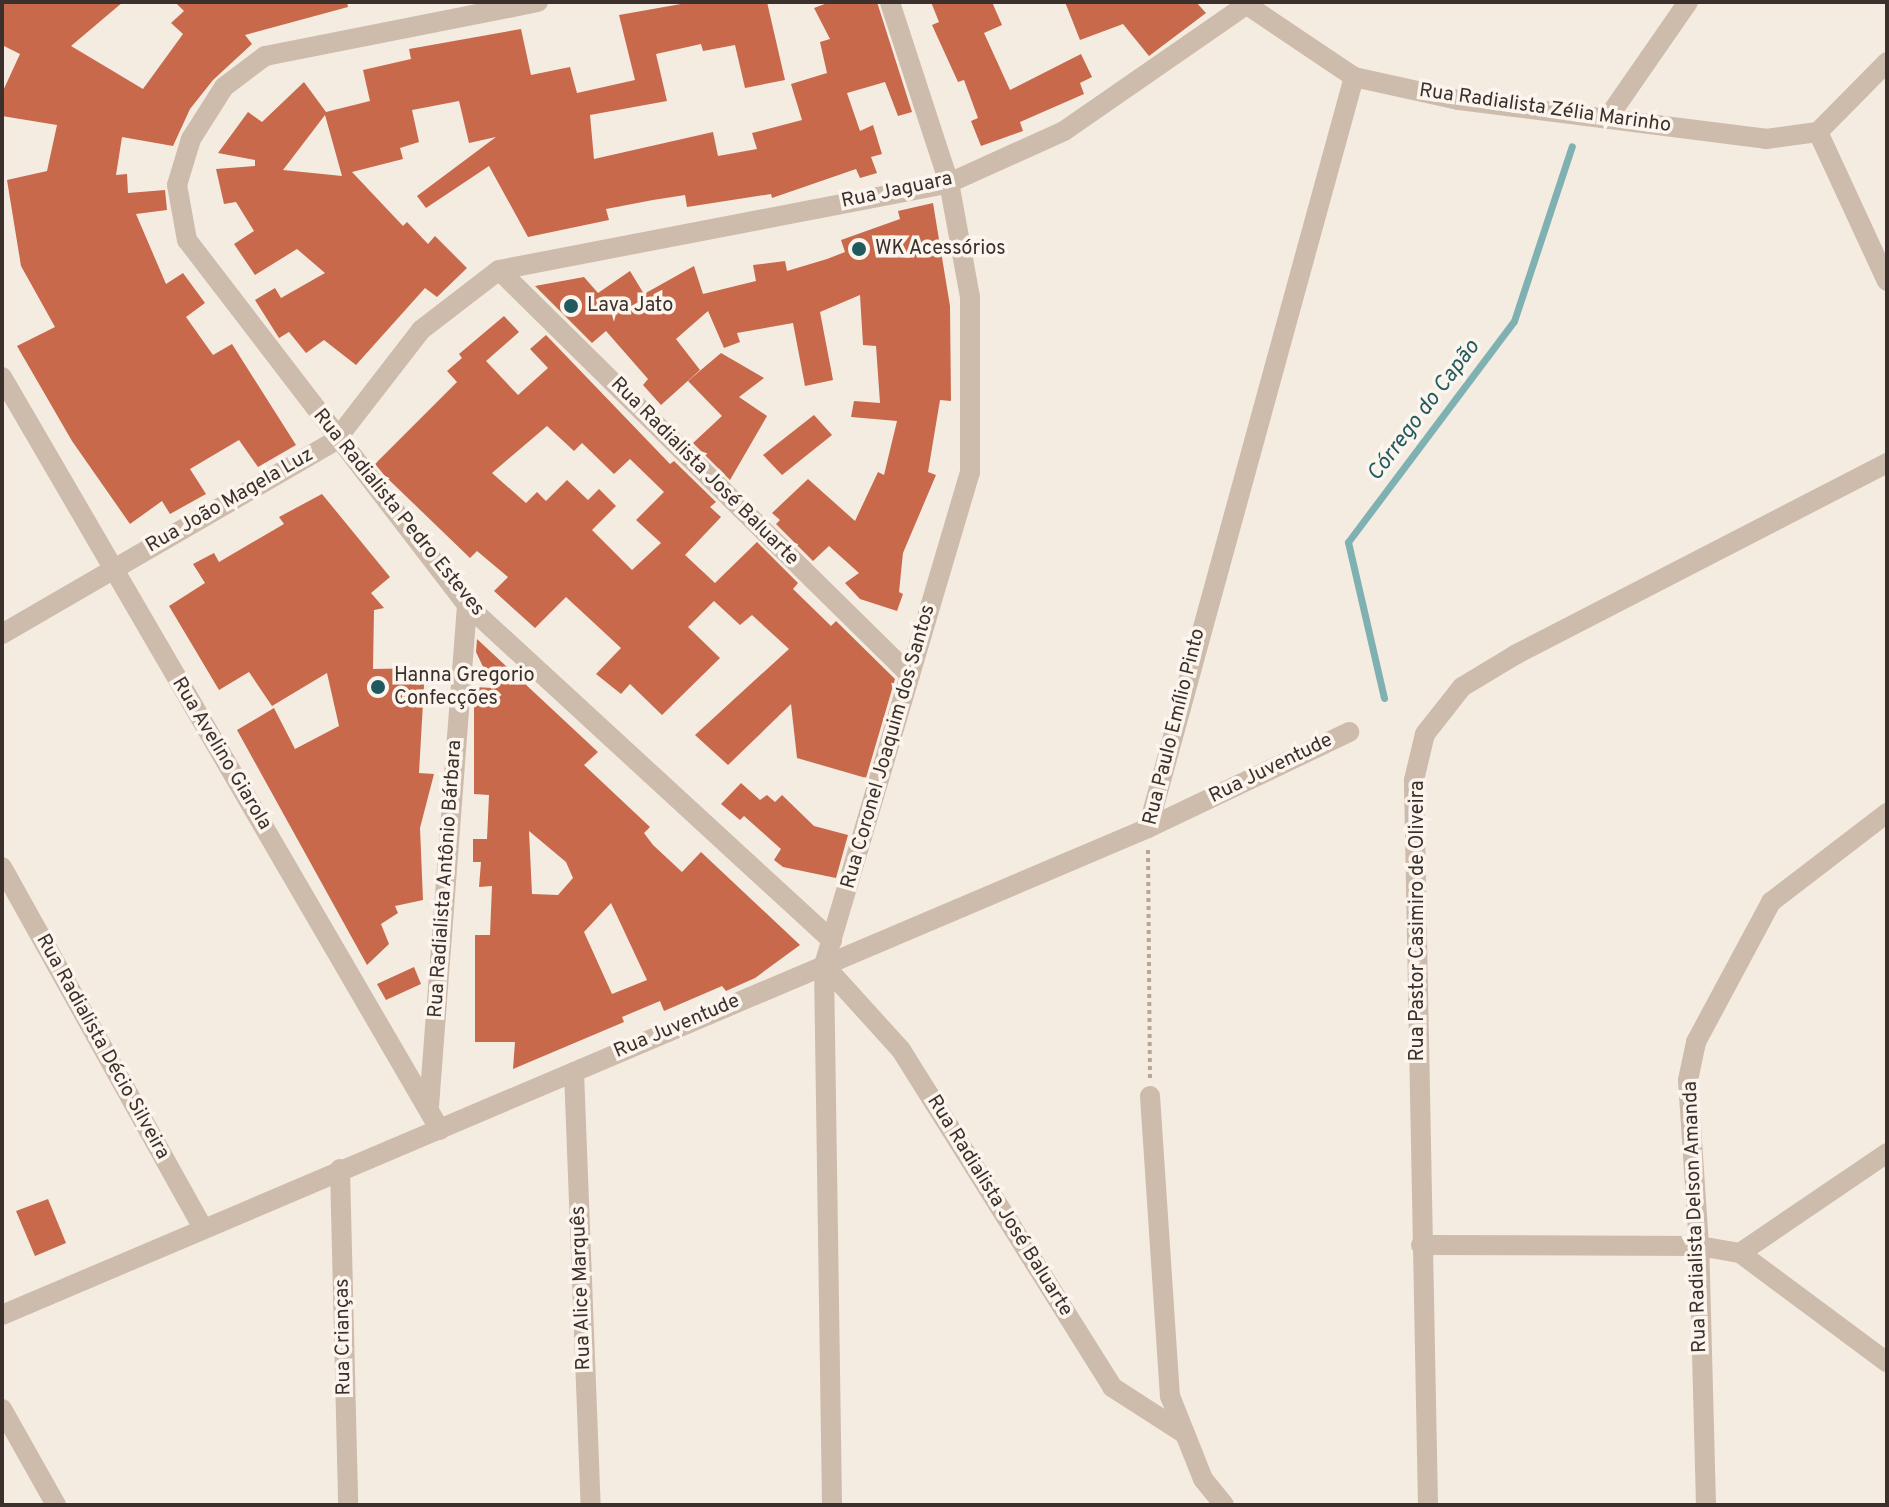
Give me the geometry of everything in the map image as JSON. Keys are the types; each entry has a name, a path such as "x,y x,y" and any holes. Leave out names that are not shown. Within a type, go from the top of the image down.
{"street":[{"name":"Rua Radialista Pedro Esteves","path":"538,2 265,56 224,87 191,139 177,185 187,240 336,440 467,605 832,941"},
{"name":"Rua Coronel Joaquim dos Santos","path":"832,1505 824,965 970,472 970,297 949,183 890,2"},
{"path":"1607,119 1688,2"},
{"name":"Rua Jaguara","path":"499,270 949,183 1064,131 1249,3"},
{"name":"Rua Radialista Zélia Marinho","path":"1249,3 1354,77 1459,100 1766,139 1818,132"},
{"path":"1887,62 1818,132 1887,281"},
{"name":"Rua Paulo Emílio Pinto","path":"1148,828 1354,77"},
{"name":"Rua João Magela Luz","path":"2,634 336,440 421,330 499,270"},
{"name":"Rua Radialista José Baluarte","path":"499,270 910,675"},
{"name":"Rua Avelino Giarola","path":"2,377 429,1106 440,1130"},
{"name":"Rua Pastor Casimiro de Oliveira","path":"1428,1505 1414,780 1432,722 1462,687 1515,655 1887,463"},
{"name":"Rua Radialista Antônio Bárbara","path":"429,1106 467,605"},
{"name":"Rua Juventude","path":"2,1315 202,1227 440,1130 1148,828 1349,732"},
{"name":"Rua Radialista Delson Amanda","path":"1706,1505 1699,1246 1688,1080 1696,1042 1771,902 1887,813"},
{"name":"Rua Radialista Décio Silveira","path":"2,867 202,1227"},
{"name":"Rua Radialista José Baluarte","path":"824,965 901,1050 1112,1387 1185,1434"},
{"name":"Rua Alice Marquês","path":"574,1072 591,1505"},
{"path":"1150,1096 1170,1396 1203,1479 1224,1505"},
{"path":"1740,1253 1887,1153"},
{"name":"Rua Crianças","path":"340,1169 348,1505"},
{"path":"1421,1245 1699,1246 1740,1253 1887,1362"},
{"path":"2,1409 56,1505"}],"path":[{"name":"Rua Paulo Emílio Pinto","path":"1148,828 1150,1096"}],"building":[{"path":"2,2 123,2 71,46 143,89 183,34 171,23 184,11 175,2 347,2 348,7 245,35 252,44 213,80 190,109 173,146 122,137 116,175 127,174 128,193 165,190 167,210 136,214 166,284 183,273 205,303 186,317 213,355 232,344 296,445 258,467 239,440 190,469 206,494 170,514 162,501 130,524 72,441 17,346 55,327 21,266 7,180 47,171 57,125 2,116 2,93 20,54 2,45"},
{"path":"692,2 767,2 785,80 745,88 735,45 703,51 701,44 656,54 667,101 590,115 594,159 713,132 718,156 757,149 752,133 802,120 791,84 827,73 820,42 830,39 814,8 830,2 877,2 912,112 898,116 885,82 847,93 860,131 873,125 882,154 871,157 877,173 860,178 856,169 772,198 771,194 687,207 685,195 653,200 606,209 609,220 528,237 489,166 426,208 417,196 496,137 469,143 459,101 412,110 419,142 400,148 403,159 352,172 403,226 407,222 428,244 435,236 467,268 437,297 425,288 356,365 324,340 306,353 289,332 279,338 255,300 275,288 281,298 325,273 297,249 255,275 234,244 254,231 236,202 224,204 216,169 255,166 255,160 218,153 248,112 262,122 304,82 326,112 370,101 363,70 411,59 409,49 521,29 531,75 570,67 577,93 635,80 619,15","holes":["325,115 342,176 283,170"]},
{"path":"931,2 992,2 1002,25 984,33 1010,90 1081,54 1092,77 1080,83 1084,94 1020,122 1023,131 981,146 971,121 978,118 964,80 958,82 932,25 939,22"},
{"path":"1065,2 1196,2 1206,13 1149,56 1123,24 1080,40"},
{"path":"933,203 950,306 951,401 940,400 928,472 936,475 903,553 899,592 903,594 897,611 860,599 845,583 859,573 829,546 813,561 776,524 780,520 772,513 808,479 855,521 878,472 884,475 897,421 851,417 854,401 880,403 876,346 863,345 860,295 820,312 833,380 805,386 793,323 737,333 740,342 724,348 708,311 676,339 700,370 661,405 643,385 648,379 606,331 592,343 535,286 584,277 598,293 630,271 644,294 694,266 703,294 756,281 753,265 785,261 787,271 845,252 841,240 900,219 898,211"},
{"path":"504,316 519,332 486,361 518,395 548,368 530,349 546,335 670,464 674,461 716,502 710,507 721,517 685,555 715,583 757,542 798,583 793,589 831,626 836,621 895,679 866,778 797,758 791,704 728,765 695,735 789,649 752,615 740,625 714,601 688,627 720,658 662,715 630,684 621,694 596,674 621,648 566,597 535,628 494,591 508,577 477,551 470,558 375,464 457,382 447,371 462,358 459,354","holes":["547,426 574,451 582,443 614,474 630,459 664,492 636,520 661,543 632,570 592,530 616,506 599,489 588,500 567,480 546,501 537,492 526,503 492,473"]},
{"path":"721,353 764,378 739,397 767,416 730,480 693,443 722,416 688,381"},
{"path":"814,415 832,435 782,475 763,455"},
{"path":"322,494 390,577 371,593 384,608 374,610 373,669 425,668 419,773 434,774 420,828 423,900 395,906 398,913 381,924 389,944 367,965 237,730 274,708 295,749 339,726 327,673 272,706 249,672 219,690 169,606 205,583 193,564 214,553 219,562 284,524 279,517"},
{"path":"477,639 598,752 584,765 650,827 644,833 682,872 701,852 800,945 755,978 726,991 722,986 664,1011 660,1001 622,1017 624,1022 513,1069 515,1042 475,1042 475,935 490,935 492,886 479,887 481,862 473,862 473,839 487,839 489,795 474,794 474,687 493,688 476,652","holes":["529,831 566,862 573,878 558,895 532,894","611,903 647,980 612,994 584,932"]},
{"path":"741,783 760,800 767,795 775,802 782,795 814,826 848,835 836,878 783,867 774,860 781,849 744,816 740,820 721,804"},
{"path":"414,967 421,984 386,1000 377,984"},
{"path":"48,1199 66,1243 35,1256 16,1211"}],"waterway":[{"name":"Córrego do Capão","path":"1384,698 1348,542 1514,321 1572,146"}],"place":[{"name":"WK Acessórios","path":"859,249"},
{"name":"Lava Jato","path":"571,306"},
{"name":"Hanna Gregorio Confecções","path":"378,687"}]}
